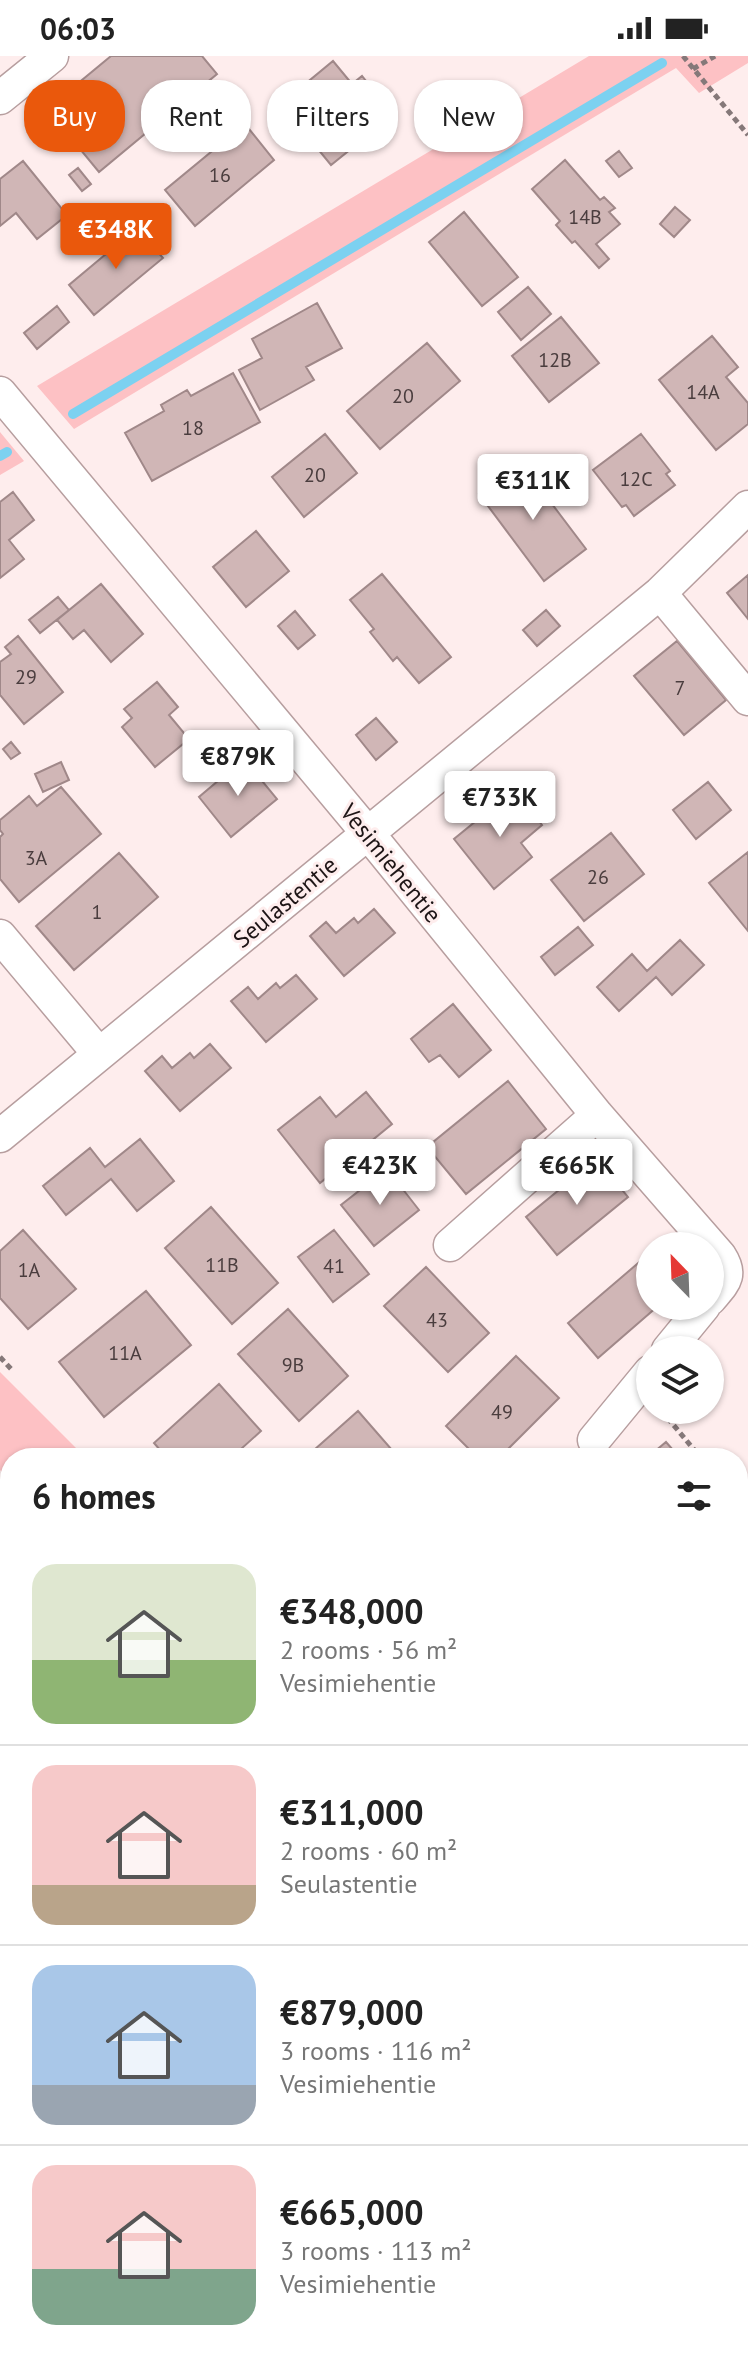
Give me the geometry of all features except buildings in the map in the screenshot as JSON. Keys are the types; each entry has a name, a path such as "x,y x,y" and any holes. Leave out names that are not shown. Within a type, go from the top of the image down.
{"street":[{"path":"0,98 52,56"},
{"name":"Vesimiehentie","path":"0,393 697,1232"},
{"name":"Seulastentie","path":"0,1136 660,593 748,507"},
{"path":"660,593 748,699"},
{"path":"0,936 99,1054"},
{"path":"450,1245 597,1115"},
{"path":"679,1336 693,1320"},
{"path":"594,1440 636,1389"}],"path":[{"path":"683,56 748,135"},
{"path":"693,69 715,56"},
{"path":"0,1357 13,1371"},
{"path":"673,1424 693,1448"}],"shaded area":[{"path":"589,56 748,56 748,63 699,93 676,68 74,429 37,386 428,152 523,152 523,95"},
{"path":"0,432 24,461 0,475"},
{"path":"0,1372 76,1448 0,1448"}],"waterway":[{"path":"73,414 662,63"},
{"path":"0,456 7,452"}]}
